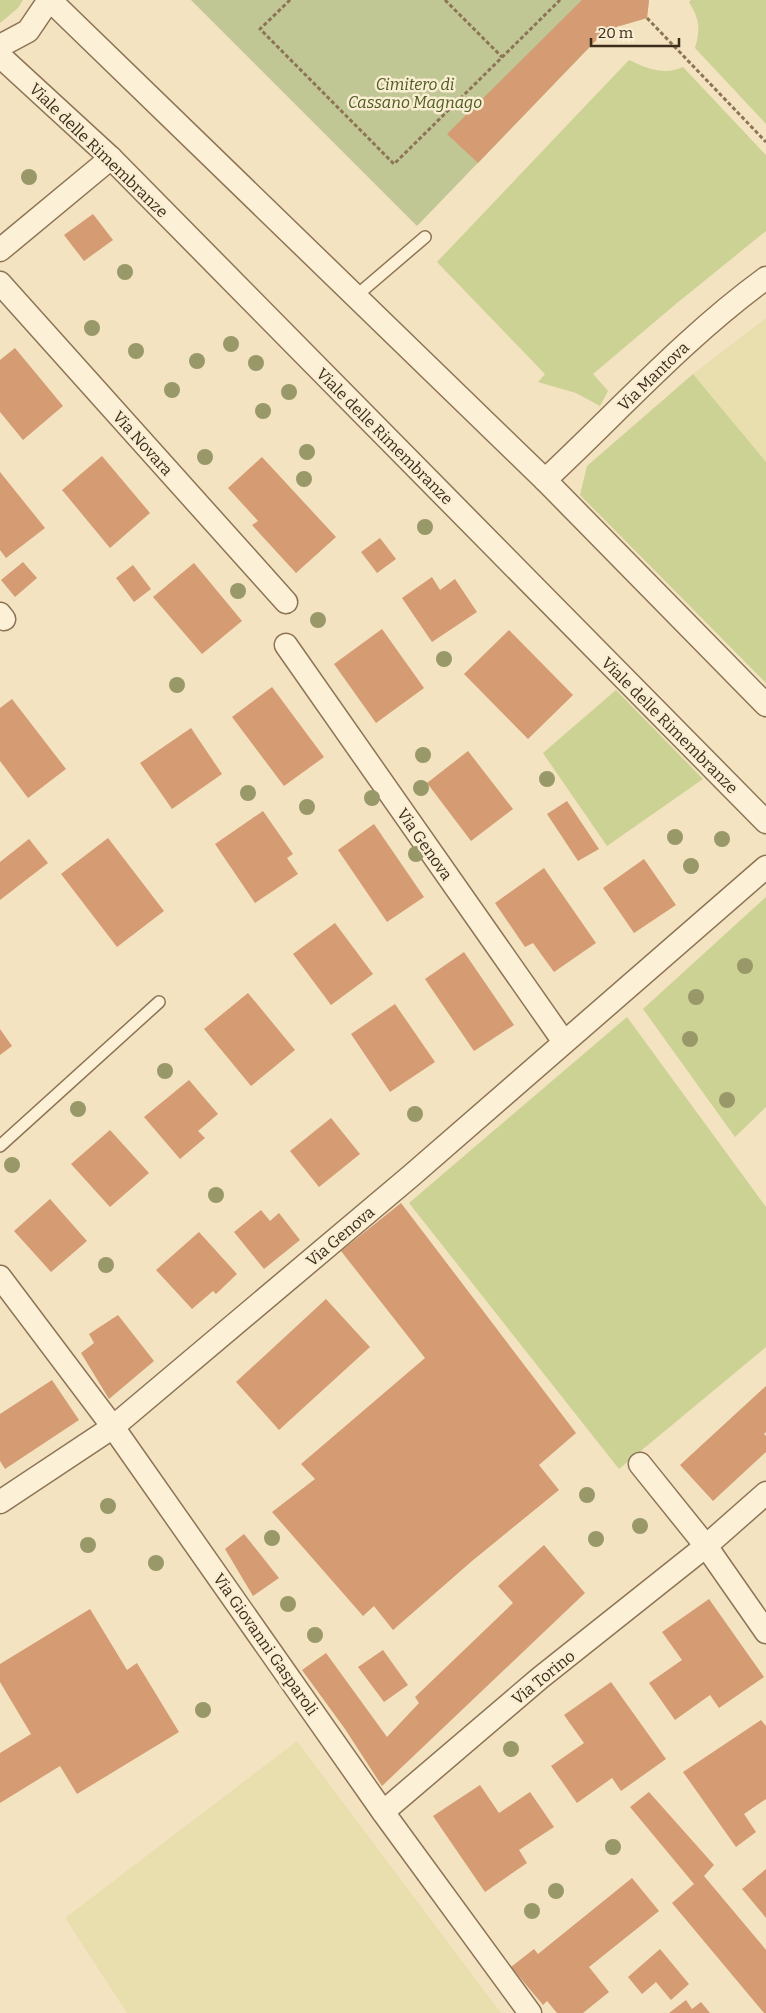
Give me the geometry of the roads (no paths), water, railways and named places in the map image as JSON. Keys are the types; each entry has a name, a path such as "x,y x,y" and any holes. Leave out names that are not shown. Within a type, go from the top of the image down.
{"street":[{"path":"0,46 28,31 50,0 545,480 766,705"},
{"name":"Viale delle Rimembranze","path":"0,56 111,158 766,822"},
{"path":"0,250 111,158"},
{"name":"Via Mantova","path":"545,480 670,358 734,302 766,278"},
{"name":"Via Novara","path":"0,283 286,602"},
{"name":"Via Genova","path":"286,645 564,1042"},
{"name":"Via Genova","path":"0,1502 113,1427 412,1175 766,867"},
{"name":"Via Giovanni Gasparoli","path":"0,1277 113,1427 382,1812 530,2013"},
{"path":"640,1464 706,1546 766,1632"},
{"name":"Via Torino","path":"382,1812 540,1678 706,1546 766,1493"}],"lane":[{"path":"356,296 425,237"},
{"path":"0,1146 159,1002"}],"park label":[{"name":"Cimitero di Cassano Magnago","path":"415,93"}]}
